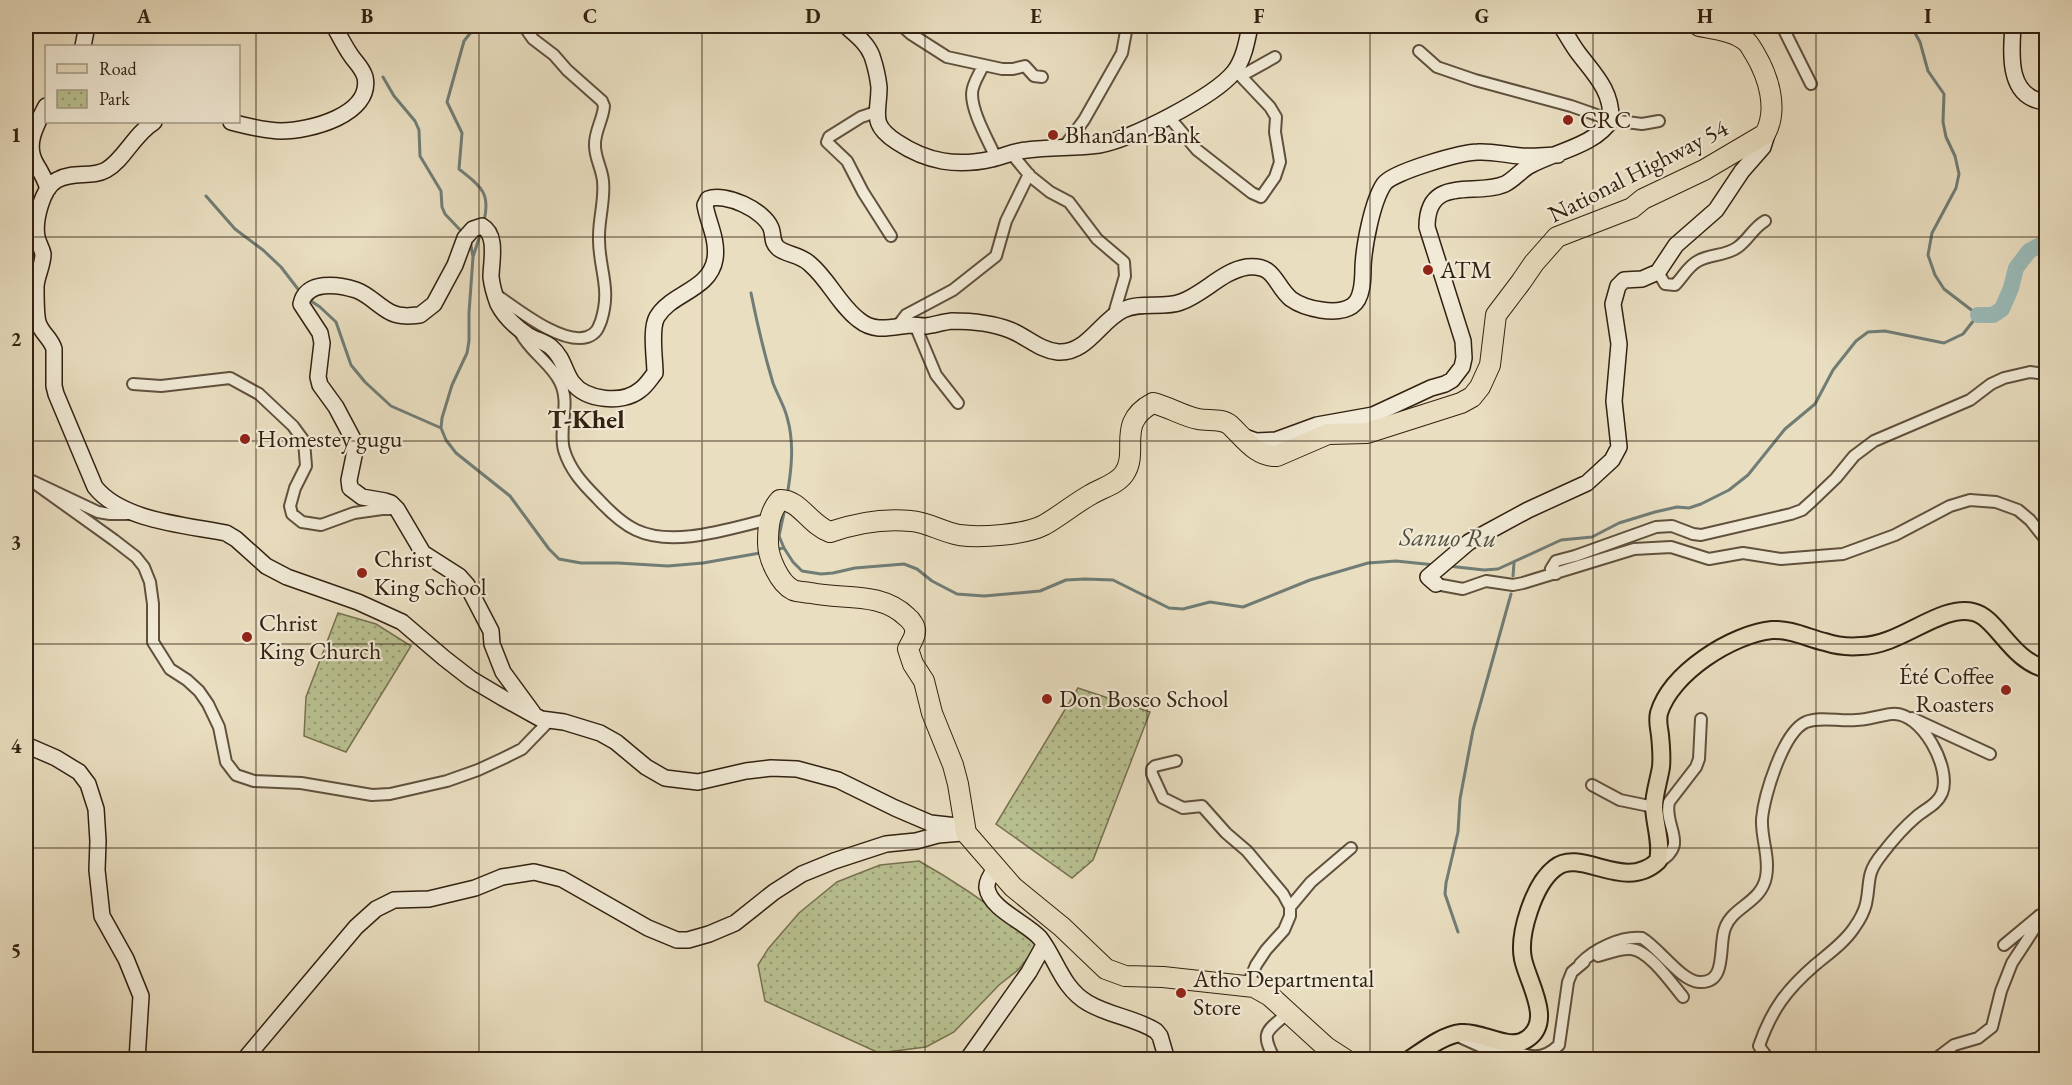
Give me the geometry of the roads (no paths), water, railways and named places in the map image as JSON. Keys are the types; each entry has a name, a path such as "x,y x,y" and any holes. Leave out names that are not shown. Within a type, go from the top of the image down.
{"highway":[{"path":"1699,26 1728,32 1748,42 1765,72 1771,104 1770,125"},
{"name":"National Highway 54","path":"770,519 772,509 780,500 788,500 814,524 830,532 875,520 891,520 914,521 959,535 998,536 1043,526 1091,494 1115,483 1125,473 1134,422 1141,410 1153,403 1170,407 1198,419 1229,424 1246,442 1268,456 1276,456 1328,434 1367,433 1461,403 1472,397 1480,387 1490,365 1496,315 1533,263 1557,237 1632,208 1643,199 1704,170 1765,134 1770,125"},
{"path":"770,519 768,545 771,563 792,590 828,597 859,597 882,601 900,610 915,628 915,634 908,649 912,664 924,681 932,713 953,765 966,830 1013,887 1062,927 1106,969 1125,976 1163,977 1254,987 1270,996 1326,1047 1346,1059"}],"main road":[{"path":"1409,1059 1463,1034 1516,1044 1535,1033 1540,1019 1523,959 1522,938 1540,887 1553,869 1564,862 1576,862 1629,873 1657,863 1660,844 1654,807 1661,755 1657,723 1659,712 1680,679 1712,654 1727,645 1760,632 1774,630 1788,631 1834,644 1863,646 1889,641 1944,615 1969,611 1984,618 2024,660 2046,669"}],"street":[{"path":"83,45 87,26"},
{"path":"235,123 271,131 303,129 342,116 355,106 362,98 365,78 361,67 351,57 334,26"},
{"path":"495,294 532,320 573,339 594,334 598,330 606,306 606,282 598,238 599,218 604,197 603,180 594,147 604,106 602,101 567,70 554,55 533,39 527,26"},
{"path":"846,26 865,43 872,56 879,86 876,112 879,123 886,134 917,154 932,160 957,163 1064,147 1101,145 1169,117 1238,73 1275,57"},
{"path":"902,26 938,53 983,66 1013,69 1025,66 1034,76 1042,77"},
{"path":"1064,147 1084,120 1122,53 1127,26"},
{"path":"1238,73 1250,26"},
{"path":"1237,435 1256,441 1276,440 1317,425 1373,415 1452,380 1462,367 1463,341 1427,227 1429,209 1435,201 1454,190 1483,189 1504,184 1530,165 1594,136 1611,120 1610,100 1604,86 1561,26"},
{"path":"1782,26 1811,84"},
{"path":"2013,26 2012,70 2017,83 2024,93 2046,102"},
{"path":"1419,51 1437,67 1611,120 1642,124 1659,121"},
{"path":"983,66 972,95 982,127 1003,155 1050,192 1069,202 1097,238 1124,262 1125,276 1112,320"},
{"path":"1169,117 1197,150 1252,193 1261,197 1275,177 1280,162 1275,132 1276,117 1270,107 1238,73"},
{"path":"45,108 34,130 31,153 43,173 48,189"},
{"path":"876,112 861,117 829,137 827,142 847,160 863,192 891,236"},
{"path":"135,514 102,496 95,487 56,394 54,349 39,324 36,286 43,253 37,237 36,223 38,210 48,189 56,180 108,169 142,130 152,123"},
{"path":"1770,125 1763,147 1742,171 1716,210 1676,245 1658,272 1642,279 1624,280 1617,286 1613,304 1619,344 1614,401 1619,447 1617,454 1605,469 1587,483 1518,515 1469,542 1428,577 1436,584 1463,589 1486,581 1513,585 1540,579 1634,549 1671,547 1709,559 1743,552 1781,559 1843,554 1894,535 1950,506 1970,500 1996,502 2018,510 2030,520 2046,540"},
{"path":"533,713 502,672 492,644 491,631 468,585 459,576 423,553 397,509 385,501 362,497 350,488 349,480 355,451 353,439 336,407 320,385 318,376 322,342 320,333 301,304 303,296 318,285 357,290 390,312 399,315 420,315 434,304 468,235 477,226 482,226 489,232 492,254 491,279 501,310 526,335 549,346 567,369 573,382 587,394 611,398 625,397 639,391 655,373 654,327 657,317 668,305 693,290 711,272 715,261 716,246 705,205 714,197 746,205 759,214 771,227 775,246 780,250 794,253 812,265 834,295 868,327 896,328 952,321 982,322 1011,330 1041,348 1059,352 1075,350 1122,310 1181,302 1234,271 1246,267 1265,269 1275,275 1285,292 1299,303 1329,310 1340,311 1350,308 1356,304 1360,295 1365,243 1372,218 1385,183 1391,178 1413,168 1472,152 1522,156 1558,154"},
{"path":"896,328 906,315 952,290 996,256 1009,213 1029,174"},
{"path":"1658,272 1665,284 1675,285 1699,260 1737,248 1756,226 1765,221"},
{"path":"915,325 936,375 957,403"},
{"path":"518,327 525,341 561,383 565,408 561,431 567,460 584,486 622,521 635,530 652,536 671,537 690,536 770,519"},
{"path":"1556,573 1551,569 1556,561 1656,527 1672,526 1701,535 1797,512 1836,478 1854,456 1874,441 1970,400 1991,384 2004,378 2030,372 2046,374"},
{"path":"133,384 161,386 230,378 259,394 293,426 304,441 306,466 295,488 290,506 292,514 302,522 321,525 354,513 397,509"},
{"path":"29,480 98,512 135,514 226,533 266,566 287,577 358,602 402,622 471,679 503,698 541,719 564,722 600,733 665,778 698,782 746,771 771,768 797,769 838,780 930,823 966,830"},
{"path":"29,480 114,540 136,557 144,567 150,582 153,604 153,642 170,669 199,691 208,704 219,727 226,762 236,775 254,781 301,783 372,795 390,794 447,781 504,758 522,749 550,720"},
{"path":"1769,1059 1759,1046 1771,1015 1791,987 1854,929 1866,906 1868,879 1873,865 1897,836 1916,817 1933,805 1942,792 1945,773 1934,746 1917,726 1897,714"},
{"path":"1463,1034 1524,1054 1548,1055 1559,1045 1568,981 1588,955 1628,939 1642,938 1691,980 1705,982 1713,979 1720,969 1721,937 1726,924 1739,909 1757,897 1763,888 1767,860 1762,831 1764,803 1776,765 1786,744 1806,722 1860,720 1897,714 1916,718 1990,754"},
{"path":"1657,863 1667,857 1674,845 1675,837 1668,807 1669,802 1696,767 1699,759 1701,719"},
{"path":"26,745 56,758 79,772 88,784 96,809 97,870 102,916 126,959 141,996 137,1059"},
{"path":"1176,761 1155,766 1152,769 1163,798 1183,808 1202,806 1207,810 1247,851 1289,901 1290,916 1284,930 1256,965 1251,978 1254,987"},
{"path":"1592,785 1620,800 1654,807"},
{"path":"244,1059 356,927 376,909 394,900 429,900 475,888 502,876 534,872 562,879 648,928 677,940 688,940 735,923 774,892 802,874 834,861 886,844 916,841 966,830"},
{"path":"1290,907 1311,882 1351,848"},
{"path":"996,868 986,888 990,896 1001,908 1039,937 1073,993 1088,1004 1156,1031 1160,1036 1167,1059"},
{"path":"2004,945 2046,910"},
{"path":"1935,1059 1954,1045 1977,1038 1992,1027 2001,991 2012,963 2046,910"},
{"path":"968,1059 1029,972 1044,945"},
{"path":"1580,964 1621,950 1638,951 1654,963 1683,997"},
{"path":"1275,1059 1266,1037 1268,1030 1288,1013"},
{"path":"1463,1034 1511,1059"}],"waterway":[{"path":"476,26 464,41 447,102 462,133 459,169 478,185 485,196 484,221"},
{"name":"Sanuo Ru","path":"1448,566 1484,570 1498,569 1561,540 1592,537 1619,523 1655,512 1677,507 1689,508 1701,504 1729,490 1748,475 1785,429 1815,404 1833,370 1856,341 1868,332 1885,331 1944,343 1963,334 1978,315 1944,289 1935,275 1928,255 1932,233 1956,188 1959,174 1943,122 1944,94 1928,71 1920,42 1911,26"},
{"path":"383,77 394,96 415,121 419,130 420,156 441,191 445,214 463,233"},
{"path":"206,196 235,229 281,267 301,293"},
{"path":"481,232 473,257 467,353 452,385 442,418 441,428 446,440 456,453 510,496 559,559 581,563 668,566 703,563 760,553"},
{"path":"470,240 473,257"},
{"name":"Sanuo Ru","path":"1978,315 1993,315 2002,309 2016,268 2029,251 2046,242"},
{"path":"751,293 773,383 786,413 791,435 792,453 788,490"},
{"path":"308,299 336,322 351,365 365,382 391,406 441,428"},
{"path":"784,548 779,536 785,508"},
{"name":"Sanuo Ru","path":"778,549 784,548 802,571 821,574 855,568 904,564 917,569 932,581 957,594 984,596 1040,591 1066,580 1113,580 1169,608 1183,609 1210,602 1243,607 1310,580 1368,563 1396,561 1435,565"},
{"path":"1513,576 1514,563"},
{"path":"1458,932 1445,894 1446,883 1458,832 1460,799 1473,730 1511,594"}],"place":[{"name":"CRC","path":"1568,120"},
{"name":"Bhandan Bank","path":"1053,135"},
{"name":"ATM","path":"1428,270"},
{"name":"Homestey gugu","path":"245,439"},
{"name":"Christ King School","path":"362,573"},
{"name":"Christ King Church","path":"247,637"},
{"name":"Été Coffee Roasters","path":"2006,690"},
{"name":"Don Bosco School","path":"1047,699"},
{"name":"Atho Departmental Store","path":"1181,993"}],"district":[{"name":"T-Khel","path":"586,419"}]}
